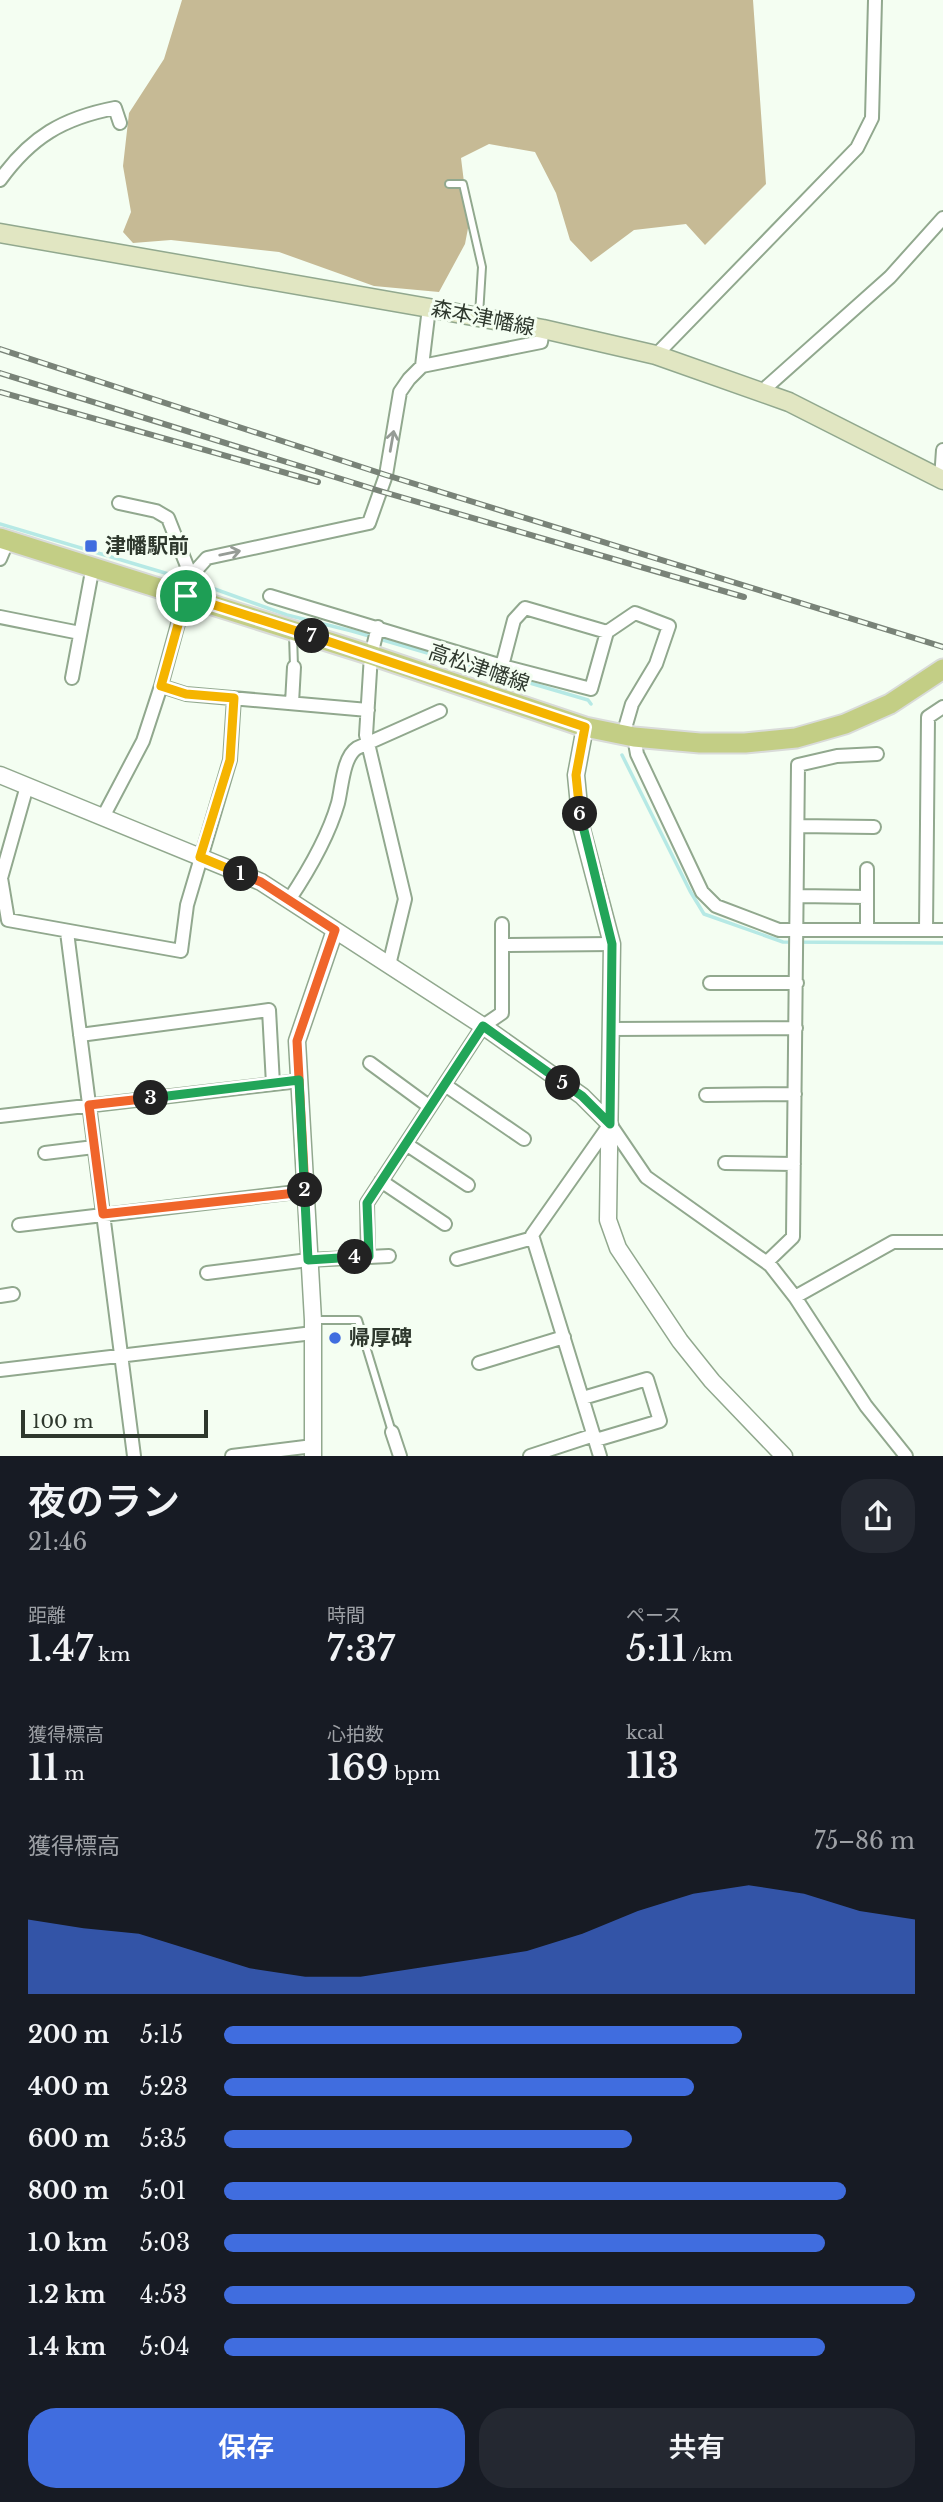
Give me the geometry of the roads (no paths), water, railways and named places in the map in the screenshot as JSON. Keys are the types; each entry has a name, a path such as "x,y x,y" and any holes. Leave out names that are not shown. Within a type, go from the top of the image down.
{"main road":[{"name":"森本津幡線","path":"0,233 479,317 656,355 789,402 942,479"},
{"name":"高松津幡線","path":"4,539 93,566 188,586 293,630 374,639 585,727 629,736 700,743 745,743 796,738 845,724 890,704 943,670"}],"street":[{"path":"656,355 857,148 873,118 875,0"},
{"path":"0,180 22,152 57,126 116,108 120,123"},
{"path":"761,393 890,277 943,218"},
{"path":"422,366 429,308"},
{"path":"103,817 143,741 188,586 207,558 369,523 386,475 400,392 409,379 422,366 541,342 543,329"},
{"path":"942,479 943,450"},
{"path":"119,503 156,511 168,518 188,586"},
{"path":"0,559 4,539"},
{"path":"72,678 93,566"},
{"path":"270,596 374,639 502,666 591,689 607,632 635,613 669,626 656,664 632,704 629,736 702,892 716,906 797,938 867,930 943,930"},
{"path":"502,666 514,620 525,608 607,632"},
{"path":"0,617 80,633"},
{"path":"374,639 366,735 405,899 388,965"},
{"path":"292,703 294,667"},
{"path":"161,686 186,694 368,710"},
{"path":"27,786 1,878 8,920 181,951 187,905 230,760 234,698"},
{"path":"926,930 928,717 943,708"},
{"path":"289,900 326,836 337,806 350,754 357,748 440,711"},
{"path":"585,727 576,775 581,826 612,944 610,1124 606,1207 608,1220 618,1248 695,1361 784,1455"},
{"path":"767,1262 793,1237 798,765 837,756 877,754"},
{"path":"0,775 261,882 483,1026 582,1096 610,1124 646,1177 767,1262 795,1297 866,1406 906,1455"},
{"path":"798,826 874,827"},
{"path":"867,869 867,930"},
{"path":"798,896 867,897"},
{"path":"369,1256 367,1203 483,1026 502,1013 502,924"},
{"path":"232,1455 313,1451 313,1326 297,1041 335,930"},
{"path":"67,932 134,1455"},
{"path":"503,945 612,944"},
{"path":"710,983 797,983"},
{"path":"80,1035 269,1010 273,1084"},
{"path":"611,1029 796,1028"},
{"path":"370,1063 430,1107"},
{"path":"0,1116 299,1080"},
{"path":"444,1085 524,1139"},
{"path":"706,1094 795,1094"},
{"path":"600,1455 532,1235 610,1124"},
{"path":"406,1143 468,1185"},
{"path":"45,1153 94,1147"},
{"path":"724,1164 794,1164"},
{"path":"381,1181 445,1224"},
{"path":"19,1225 305,1192"},
{"path":"457,1259 533,1238"},
{"path":"795,1297 892,1242 943,1242"},
{"path":"207,1273 308,1260 389,1256"},
{"path":"0,1370 121,1356 313,1326"},
{"path":"479,1363 564,1337"},
{"path":"530,1455 660,1420 647,1379 583,1398"},
{"path":"392,1432 400,1455"}],"lane":[{"path":"449,184 463,184 482,267 479,317"},
{"path":"293,630 294,667"},
{"path":"313,1326 358,1320 392,1432"}],"waterway":[{"path":"0,524 182,578"},
{"path":"198,583 287,615 352,631 588,700 591,704"},
{"path":"622,755 704,914 783,942 943,943"}],"railway":[{"path":"0,349 386,475 943,647"},
{"path":"0,373 380,491 744,597"},
{"path":"0,392 318,482"}],"place":[{"name":"津幡駅前","path":"91,546"},
{"name":"帰厚碑","path":"335,1338"}]}
